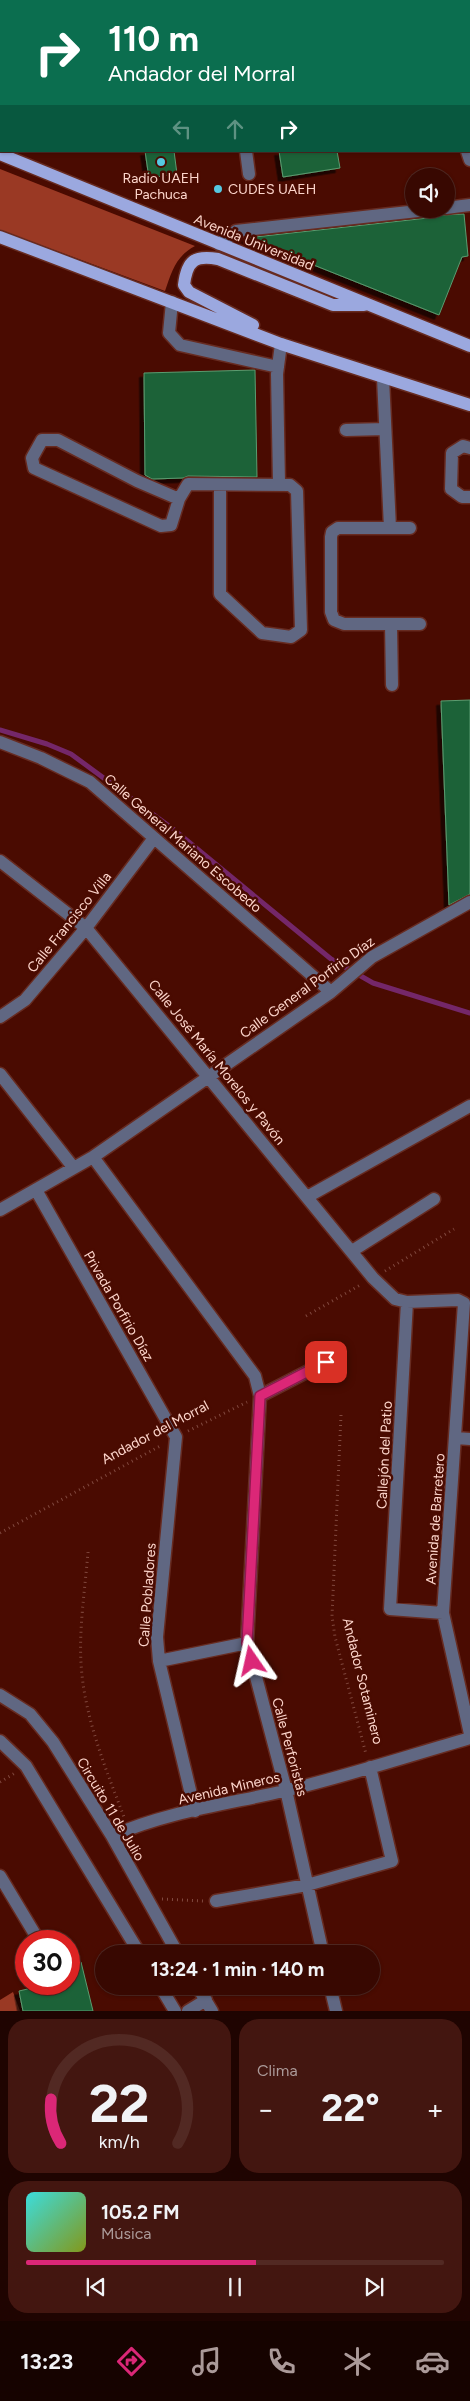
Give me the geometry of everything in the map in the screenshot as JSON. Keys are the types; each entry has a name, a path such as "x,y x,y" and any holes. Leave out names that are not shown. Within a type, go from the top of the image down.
{"main road":[{"name":"Avenida Universidad","path":"0,154 470,346"},
{"path":"0,238 281,344 382,378 470,404"},
{"path":"281,344 249,323 189,292 184,284 185,274 193,260 202,256 218,259 333,305 367,305"}],"street":[{"path":"246,152 250,174"},
{"path":"455,207 470,205"},
{"path":"219,244 236,231 405,212"},
{"path":"172,302 169,332 180,345 278,367"},
{"path":"279,483 278,367 281,344"},
{"path":"382,378 390,528"},
{"path":"346,430 385,429"},
{"path":"179,499 137,481 58,440 42,440 32,458 34,468 161,526 171,525 179,499 188,484 220,486 279,483 290,485 297,491 301,630 291,637 262,633 220,594 220,486"},
{"path":"470,448 463,446 452,453 452,489 462,497 470,497"},
{"path":"410,528 338,528 332,532 331,603 334,620 344,624 420,624"},
{"path":"391,624 392,685"},
{"name":"Calle General Mariano Escobedo","path":"0,742 40,758 90,782 335,989"},
{"name":"Calle Francisco Villa","path":"0,1016 24,1000 86,928 154,838"},
{"name":"Calle José María Morelos y Pavón","path":"0,861 86,928 352,1251 401,1301"},
{"name":"Calle General Porfirio Díaz","path":"0,1210 93,1157 335,989 372,957 470,902"},
{"path":"0,1074 73,1167"},
{"path":"308,1197 470,1106"},
{"path":"93,1157 255,1376 260,1396 326,1362"},
{"name":"Privada Porfirio Díaz","path":"36,1190 176,1437"},
{"path":"352,1251 434,1199"},
{"name":"Avenida de Barretero","path":"401,1301 458,1300 464,1303 443,1613 470,1734"},
{"name":"Callejón del Patio","path":"401,1301 390,1609 443,1613"},
{"name":"Calle Perforistas","path":"260,1396 247,1643 286,1790 321,1945"},
{"name":"Calle Pobladores","path":"176,1437 157,1636 159,1661 195,1810"},
{"path":"456,1438 470,1439"},
{"path":"159,1661 247,1643"},
{"name":"Circuito 11 de Julio","path":"0,1695 30,1714 53,1742 112,1836 173,1945"},
{"name":"Avenida Mineros","path":"112,1836 129,1829 195,1810 286,1790 470,1738"},
{"path":"0,1741 26,1766 135,1945"},
{"path":"216,1901 307,1884 392,1861 370,1767"},
{"path":"0,1876 32,1930"},
{"path":"165,1995 175,2011"},
{"path":"332,1995 336,2011"},
{"path":"188,2011 209,2005"}],"path":[{"name":"Andador del Morral","path":"0,1533 176,1437 260,1396"},
{"name":"Andador Sotaminero","path":"341,1415 332,1616 335,1637 370,1767"},
{"path":"88,1552 81,1662 84,1685 98,1747 129,1829"},
{"path":"158,1899 216,1901"}],"shaded area":[{"path":"0,169 195,246 179,259 165,291 0,230"},
{"path":"13,1992 20,2011 0,2011 0,2000"}],"building":[{"name":"Radio UAEH Pachuca","path":"145,152 174,152 177,174 149,178"},
{"path":"279,152 337,152 340,168 283,177"},
{"path":"455,214 464,214 468,256 462,257 439,315 246,238 428,218 455,218"},
{"path":"255,370 257,477 188,476 183,478 152,479 145,475 144,373"},
{"path":"470,700 470,894 449,905 441,701"},
{"path":"80,1962 93,2011 23,2011 20,1995 80,1995"}],"waterway":[{"path":"0,730 47,744 71,754 173,829 331,959 373,983 470,1013"}],"place":[{"name":"Radio UAEH Pachuca","path":"161,162"},
{"name":"CUDES UAEH","path":"218,189"}],"route":[{"path":"252,1661 247,1643 260,1396 326,1362"}]}
